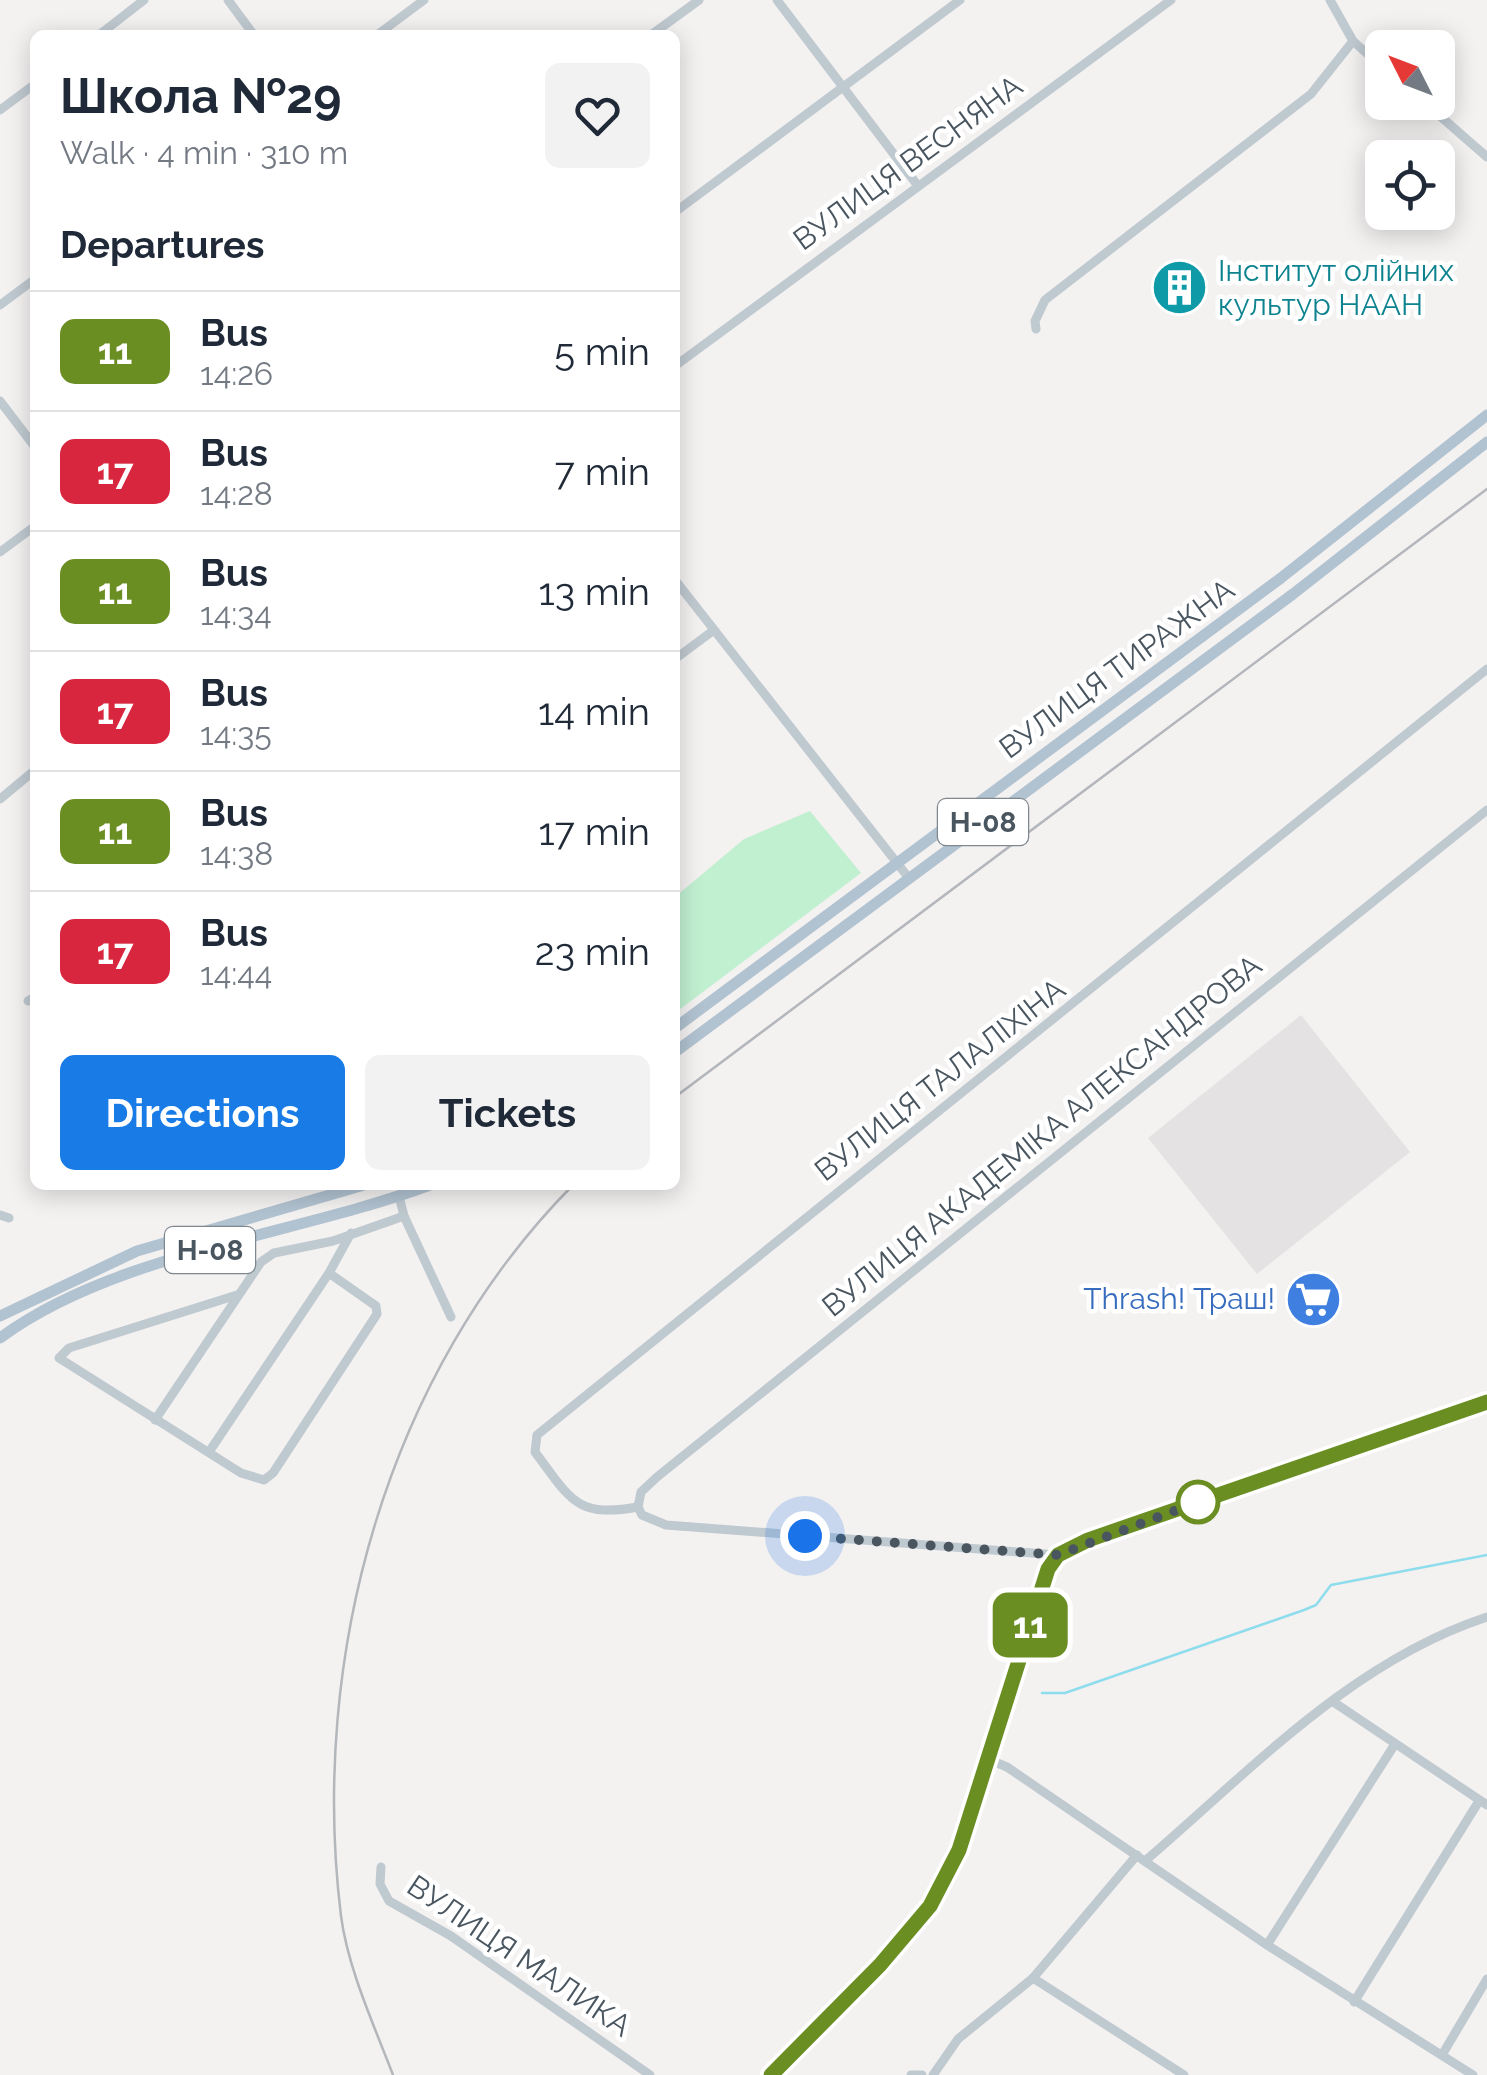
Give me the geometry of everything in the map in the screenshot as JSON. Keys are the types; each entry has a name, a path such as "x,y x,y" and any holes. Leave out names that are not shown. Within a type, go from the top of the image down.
{"main road":[{"name":"ВУЛИЦЯ ТИРАЖНА","path":"680,1024 1281,578 1487,415"},
{"name":"ВУЛИЦЯ ТИРАЖНА","path":"680,1048 1293,594 1487,442"},
{"name":"Н-08","path":"0,1316 136,1251 347,1190"},
{"name":"Н-08","path":"0,1338 79,1295 142,1270 398,1191"}],"street":[{"path":"105,30 144,0"},
{"path":"228,0 250,30"},
{"path":"384,30 424,0"},
{"path":"659,30 699,0"},
{"path":"778,0 918,186"},
{"path":"680,208 960,0"},
{"name":"ВУЛИЦЯ ВЕСНЯНА","path":"680,362 1171,0"},
{"path":"1330,0 1353,42 1365,52"},
{"path":"1036,330 1034,322 1045,300 1311,94 1353,42"},
{"path":"0,110 30,88"},
{"path":"1445,120 1487,157"},
{"path":"0,305 30,283"},
{"path":"0,401 30,440"},
{"path":"0,552 30,530"},
{"path":"680,586 908,876"},
{"path":"680,655 714,630"},
{"name":"ВУЛИЦЯ ТАЛАЛІХІНА","path":"638,1507 601,1513 583,1506 535,1452 536,1435 1487,668"},
{"path":"0,799 30,774"},
{"name":"ВУЛИЦЯ АКАДЕМІКА АЛЕКСАНДРОВА","path":"638,1507 647,1485 1487,810"},
{"path":"398,1191 404,1216 451,1318"},
{"path":"154,1420 261,1262 274,1252 332,1241 404,1216"},
{"path":"208,1452 330,1273 351,1232"},
{"path":"237,1296 60,1353 64,1364 250,1478 264,1480 273,1473 377,1314 376,1306 330,1273"},
{"path":"771,2075 880,1965 930,1906 959,1850 1048,1569 1058,1555 1088,1540 1487,1402"},
{"path":"638,1507 642,1514 666,1526 1058,1555"},
{"path":"933,2075 958,2040 1033,1978 1141,1858 1332,1700 1407,1651 1487,1618"},
{"path":"1332,1700 1483,1803 1354,2002"},
{"path":"1268,1945 1394,1744"},
{"path":"990,1760 1354,2002 1473,2075"},
{"name":"ВУЛИЦЯ МАЛИКА","path":"381,1867 380,1884 389,1901 451,1936 650,2075"},
{"path":"1033,1978 1184,2075"},
{"path":"1442,2055 1487,1979"},
{"path":"911,2075 922,2075"}],"shaded area":[{"path":"1301,1015 1410,1152 1257,1274 1148,1138"}],"green space":[{"path":"810,811 861,873 680,1009 680,893 744,839"}],"waterway":[{"path":"1042,1693 1065,1693 1304,1610 1316,1605 1331,1585 1487,1555"}],"railway":[{"path":"680,1093 1487,489"},
{"path":"393,2075 356,1976 341,1916 334,1818 338,1719 351,1620 375,1524 409,1430 454,1342 508,1260 569,1190"}],"bus line":[{"name":"11","path":"771,2075 880,1965 930,1906 959,1850 1048,1569 1058,1555 1088,1540 1487,1402"}],"place":[{"name":"Інститут олійних культур НААН","path":"1179,288"},
{"name":"Thrash! Траш!","path":"1314,1299"}],"route":[{"path":"805,1536 1058,1555 1088,1540 1198,1502"}]}
